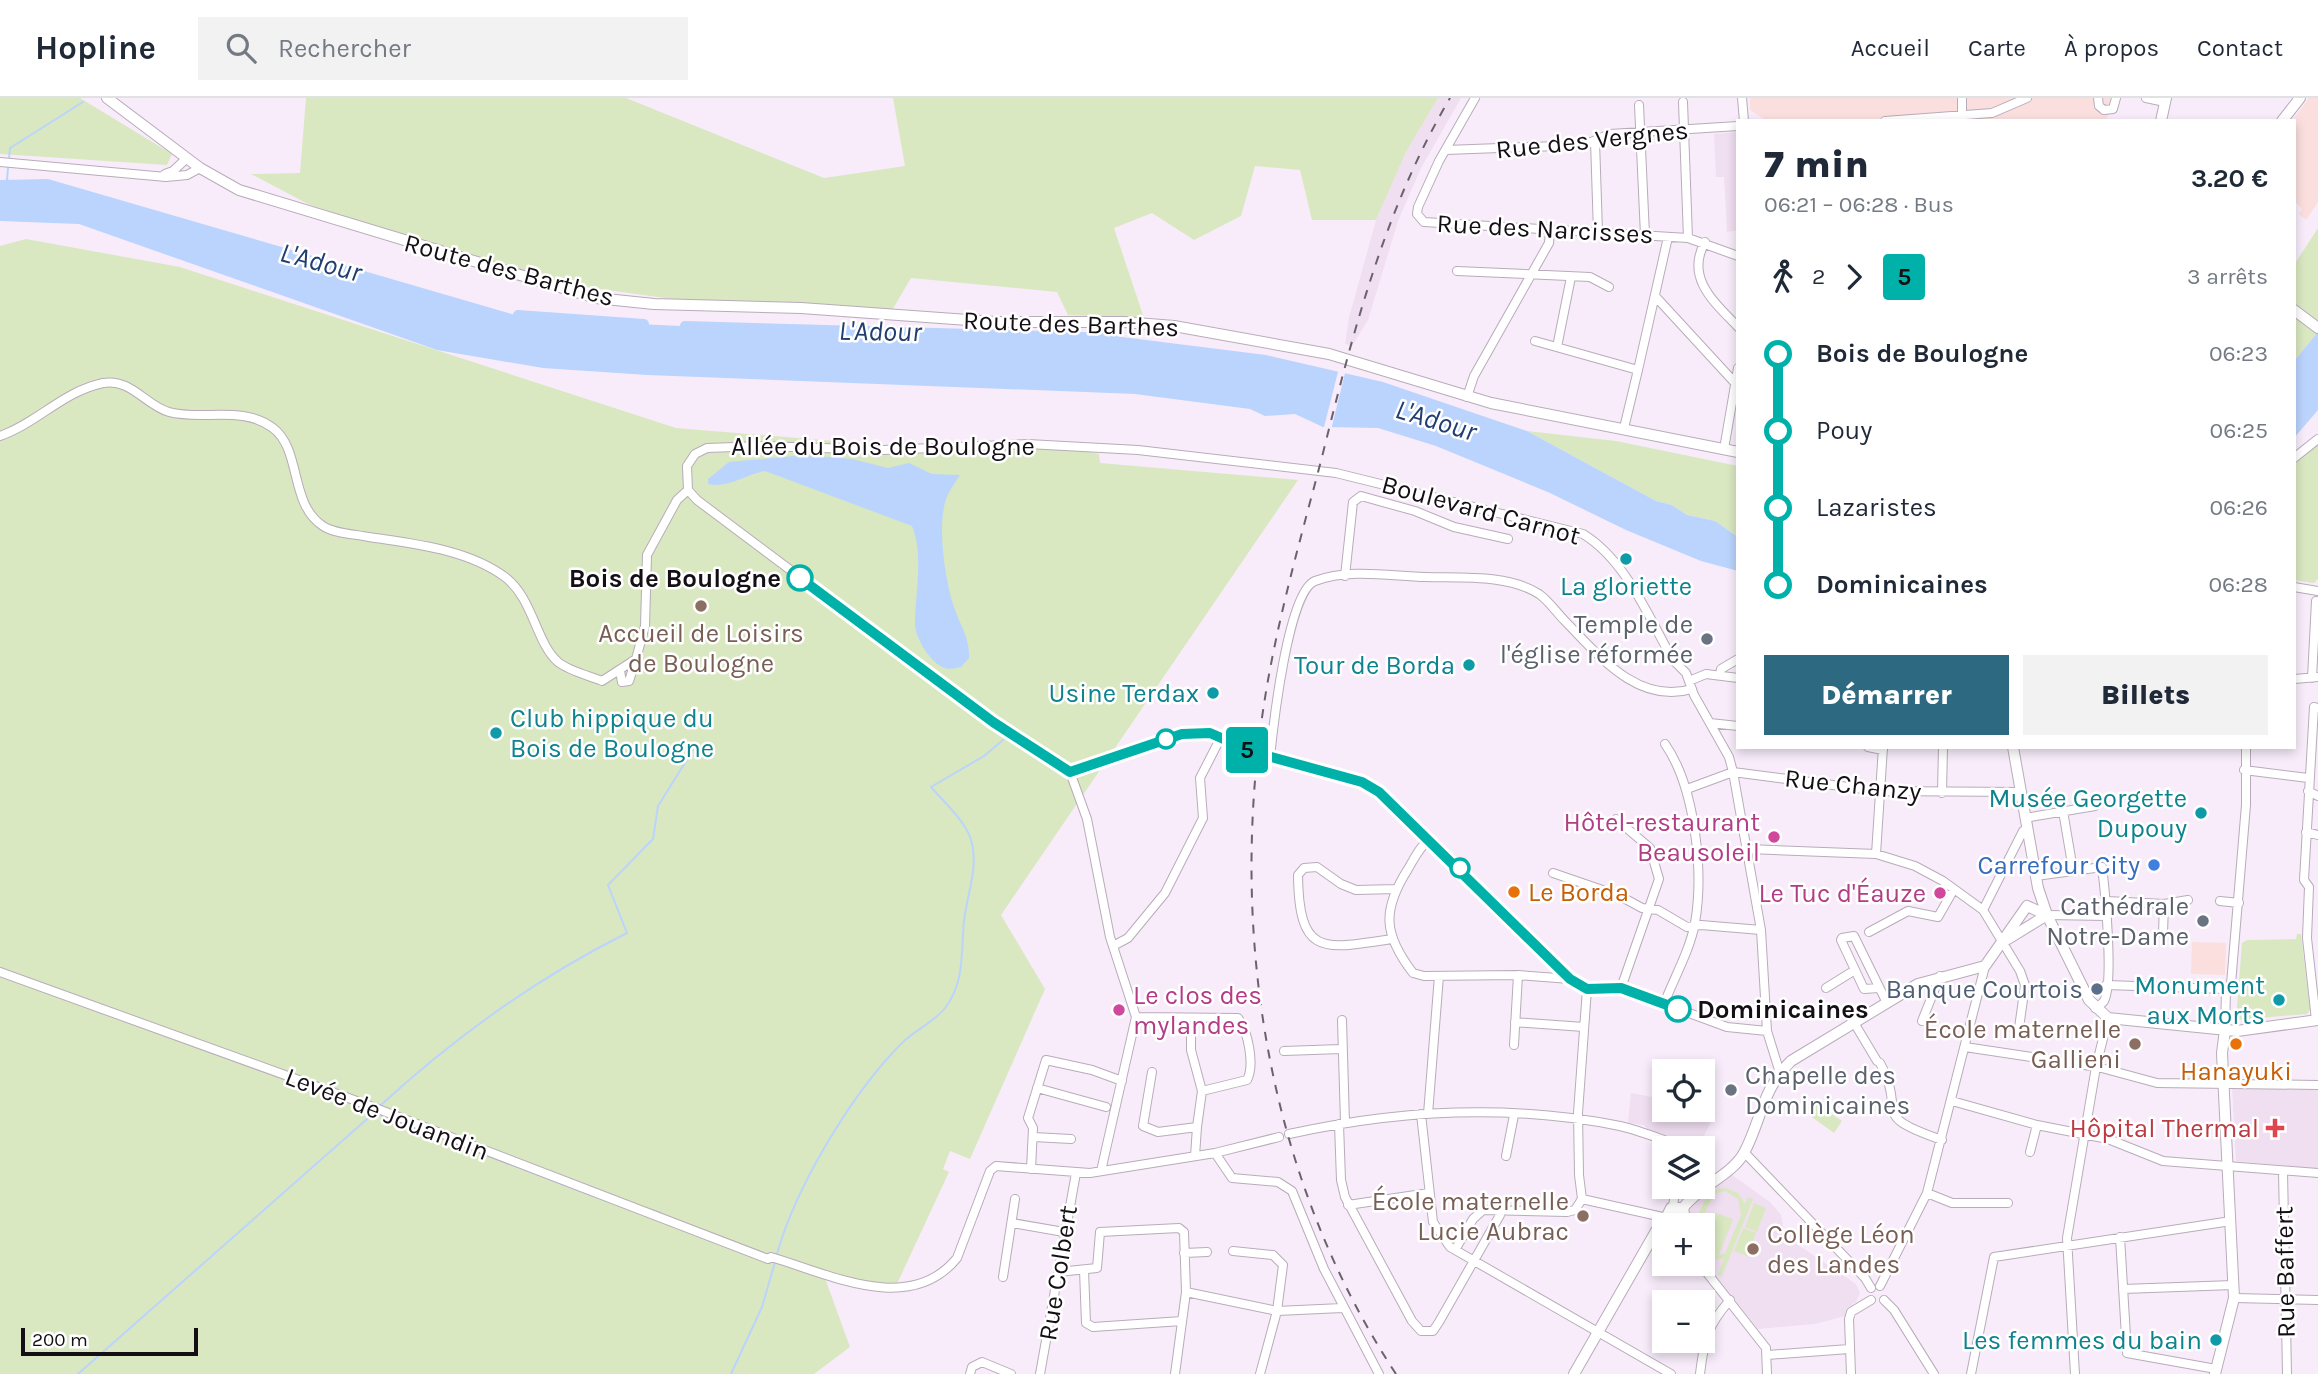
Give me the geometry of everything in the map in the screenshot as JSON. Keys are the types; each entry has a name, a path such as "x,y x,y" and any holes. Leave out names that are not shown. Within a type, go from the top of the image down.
{"main road":[{"path":"107,98 201,165"},
{"path":"2284,119 2300,98"},
{"path":"2161,119 2166,100"},
{"path":"147,126 187,158 201,165"},
{"name":"Route des Barthes","path":"201,165 273,200"},
{"name":"Route des Barthes","path":"201,165 240,190 573,293 619,301 996,321 1124,322 1220,333 1359,362 1467,397 1736,452"},
{"path":"2296,312 2318,328"},
{"path":"2012,749 2038,888 2047,915 2095,1008 2108,1018 2240,1031 2317,1020"},
{"path":"1667,1213 1678,1207 1744,1152 1762,1103 1780,1073 1791,1061 1886,1001 1940,976 1985,966 2038,888"},
{"path":"2028,906 2047,915"},
{"path":"2001,943 2047,915"},
{"path":"2216,1372 2234,1298 2224,1084 2225,1030"},
{"path":"1678,1207 1683,1213"},
{"path":"1574,1374 1652,1238"}],"street":[{"path":"1446,150 1475,98"},
{"path":"1742,98 1744,119"},
{"path":"1962,98 1962,116"},
{"path":"1916,119 1992,113 2027,98"},
{"path":"2098,98 2099,106 2104,110 2113,109 2116,98"},
{"path":"2146,98 2166,100"},
{"path":"1683,102 1688,238"},
{"path":"1639,104 1645,235"},
{"path":"2101,119 2104,110"},
{"name":"Rue des Vergnes","path":"1446,150 1584,145 1610,134 1736,126"},
{"path":"1595,141 1598,232"},
{"name":"Rue des Narcisses","path":"1446,150 1418,207 1417,214 1424,222 1688,238 1736,255"},
{"path":"159,175 173,171 187,158"},
{"path":"6,163 159,175 187,175 201,165"},
{"path":"1467,397 1475,376 1507,324 1549,243 1550,231"},
{"path":"1624,428 1668,237"},
{"path":"1705,242 1698,265 1703,288 1736,325"},
{"path":"1457,271 1590,277 1609,287"},
{"path":"1557,347 1571,277"},
{"path":"1655,296 1735,384"},
{"path":"1535,341 1638,370"},
{"path":"1724,449 1736,379"},
{"path":"0,436 61,400 106,383 127,386 158,409 173,414 250,418 273,428 286,444 295,480 306,504 322,525 343,532 430,546 470,559 505,577 524,597 535,624 558,662 602,681 636,659"},
{"path":"2296,456 2316,440"},
{"name":"Allée du Bois de Boulogne","path":"688,490 687,466 695,454 725,446 883,450 1040,445 1138,450 1336,473"},
{"name":"Boulevard Carnot","path":"1336,473 1583,534 1601,544 1690,685 1729,757 1761,930 1767,1031 1780,1073"},
{"path":"620,671 622,682 629,681 645,626 647,555 677,500 688,490 754,545 909,657 993,722 1070,772 1087,819 1113,946 1136,1017 1101,1171"},
{"path":"1345,576 1353,502 1361,496 1415,511 1454,527 1508,539"},
{"path":"1270,757 1276,697 1290,635 1304,592 1313,581 1345,576 1498,581 1536,592 1632,683 1655,692 1690,685 1706,674 1736,678"},
{"path":"2296,587 2318,591"},
{"path":"2296,679 2315,678 2316,601"},
{"path":"1720,674 1721,669 1736,660"},
{"path":"2316,708 2308,778 2304,880 2309,887 2308,931 2317,1020"},
{"path":"1710,723 1736,726"},
{"path":"1070,772 1190,732 1221,737 1270,757 1362,782 1389,800 1570,979 1587,989 1621,988 1727,1027 1767,1031"},
{"path":"1113,946 1128,938 1165,893 1203,818 1200,778 1221,737"},
{"path":"1664,1004 1694,926 1694,829 1687,789 1677,761 1665,744"},
{"path":"1876,855 1883,749"},
{"path":"1942,793 1943,749"},
{"path":"2225,1030 2226,989 2231,984 2239,903 2246,805 2246,749"},
{"path":"2244,770 2308,778"},
{"name":"Rue Chanzy","path":"1687,789 1733,772 1879,791 2021,792"},
{"path":"2308,791 2318,796"},
{"path":"1983,910 2026,823 2063,811 2095,806"},
{"path":"2063,811 2073,870"},
{"path":"1616,819 1647,844 1653,854 1659,879 1651,909 1621,988"},
{"path":"2306,832 2318,835"},
{"path":"1430,839 1423,844 1396,890 1389,909 1392,939 1413,973 1570,979"},
{"path":"1748,849 1876,855 1915,866 1954,889 1983,910 2020,971 2025,985 2019,1028"},
{"path":"1392,939 1343,946 1314,939 1302,924 1297,876 1304,868 1317,867 1348,888 1396,890"},
{"path":"2036,876 2102,867 2107,901 2106,985 2104,1000 2095,1008"},
{"path":"1553,873 1620,896 1642,908 1663,911 1683,925 1761,930"},
{"path":"1869,932 1908,911 1938,918 1954,889"},
{"path":"2107,901 2164,904 2188,900"},
{"path":"2220,901 2239,903"},
{"path":"2163,933 2164,904"},
{"path":"2047,915 2107,916"},
{"path":"2308,931 2318,932"},
{"path":"1879,988 1864,989 1840,940 1848,935 1854,936 1886,1001"},
{"path":"1851,1374 1851,1312 1871,1300 1875,1287 1927,1194 1985,966"},
{"path":"1826,988 1855,970"},
{"name":"Levée de Jouandin","path":"0,972 377,1109 768,1259 775,1258 880,1288 907,1288 942,1273 957,1258 993,1168 1031,1170"},
{"path":"1439,975 1424,1114 1433,1222 1455,1250 1671,1374"},
{"path":"1514,1045 1518,975"},
{"path":"1922,1021 1940,976"},
{"path":"2106,985 2226,989"},
{"path":"1455,1250 1478,1212 1489,1208 1567,1212 1574,1210 1582,1199 1578,1175 1578,1113 1587,989"},
{"path":"1136,1017 1238,1018 1243,1025 1251,1072 1247,1080 1202,1091"},
{"path":"1191,1018 1191,1050 1202,1091 1195,1156"},
{"path":"2075,1374 2067,1245 2096,1067 2108,1018"},
{"path":"1342,1020 1341,1180 1348,1205 1412,1321 1422,1331 1433,1331 1439,1322 1500,1215 1500,1210"},
{"path":"1853,1021 1879,1062 1894,1117 1907,1128 1942,1140"},
{"path":"1516,1022 1584,1027"},
{"path":"1965,1047 2096,1067 2153,1082 2318,1086"},
{"path":"1284,1051 1341,1049"},
{"path":"1122,1081 1050,1059 1045,1063 1028,1118 1033,1137 1031,1170 1076,1173 1101,1171 1215,1153 1279,1136"},
{"path":"1152,1072 1143,1126 1158,1132 1197,1127"},
{"path":"1037,1088 1106,1107"},
{"path":"1952,1101 2037,1125 2108,1139 2163,1161 2318,1173"},
{"path":"1289,1134 1342,1123 1479,1111 1620,1127 1652,1137"},
{"path":"1506,1156 1514,1115"},
{"path":"2030,1152 2037,1125"},
{"path":"1033,1137 1071,1139"},
{"path":"1744,1152 1865,1278 1886,1292 1884,1300"},
{"path":"1215,1153 1232,1178 1278,1182 1292,1191 1342,1308 1379,1374"},
{"name":"Rue Baffert","path":"2283,1171 2287,1374"},
{"name":"Rue Colbert","path":"1040,1374 1076,1173"},
{"path":"1348,1205 1429,1193"},
{"path":"1927,1194 1952,1203 2008,1203"},
{"path":"1003,1277 1015,1199"},
{"path":"1582,1199 1652,1217"},
{"path":"1677,1199 1678,1207"},
{"path":"1971,1374 1993,1258 2231,1221"},
{"path":"1012,1223 1064,1232"},
{"path":"1058,1272 1097,1268 1100,1233 1180,1228 1184,1232 1186,1292 1175,1374"},
{"path":"2120,1237 2126,1350 2130,1355 2216,1372"},
{"path":"1233,1251 1266,1253 1281,1260 1277,1311 1260,1374"},
{"path":"1184,1253 1207,1252"},
{"path":"1084,1270 1086,1323 1093,1327 1182,1321"},
{"path":"1710,1276 1768,1355 1767,1374"},
{"path":"2123,1289 2233,1285"},
{"path":"1186,1292 1277,1311 1342,1308"},
{"path":"2234,1298 2318,1300"},
{"path":"1700,1374 1704,1338 1713,1319 1730,1300"},
{"path":"1871,1300 1876,1303 1884,1300"},
{"path":"1884,1300 1894,1310 1935,1374 1943,1374"},
{"path":"1768,1355 1850,1349"},
{"path":"970,1374 972,1367 982,1362 1011,1374"}],"shaded area":[{"path":"1438,98 1461,98 1421,168 1398,221 1368,320 1352,346 1345,344 1349,318 1376,220 1406,152"},
{"path":"1750,98 2110,98 2107,119 1764,119 1750,110"},
{"path":"2309,98 2318,98 2318,202 2306,220 2299,214 2302,209 2296,203 2296,119 2293,119"},
{"path":"1736,132 1736,230 1727,232 1724,177 1716,177 1714,134"},
{"path":"2192,942 2226,943 2225,975 2191,974"},
{"name":"Hôpital Thermal","path":"2232,1086 2318,1088 2318,1169 2236,1161"},
{"path":"1631,1093 1652,1097 1652,1122 1711,1122 1704,1136 1664,1136 1649,1131 1644,1125 1628,1123"},
{"name":"Collège Léon des Landes","path":"1732,1175 1770,1202 1781,1215 1785,1236 1856,1284 1860,1293 1856,1302 1846,1309 1845,1316 1815,1324 1758,1329 1715,1276 1715,1213 1688,1213 1690,1203 1696,1199 1715,1199 1715,1186"}],"green space":[{"path":"0,98 80,98 172,154 167,165 0,154"},
{"path":"306,98 626,98 824,178 905,166 893,98 1438,98 1406,152 1376,220 1312,220 1300,170 1255,166 1241,216 1194,240 1152,213 1114,228 1144,318 1068,315 1057,292 911,278 891,312 736,308 515,277 308,204 251,174 300,173"},
{"path":"2318,228 2318,332 2296,359 2296,262"},
{"name":"Bois de Boulogne","path":"26,239 180,267 676,428 968,452 1030,448 1081,450 1099,454 1100,463 1298,480 1001,915 1045,989 970,1159 950,1151 943,1169 949,1172 896,1286 880,1286 822,1270 850,1347 814,1374 0,1374 0,246"},
{"path":"1527,431 1616,441 1736,466 1736,536 1715,521 1687,515 1672,505 1656,501"},
{"path":"2318,444 2318,579 2314,583 2296,580 2296,462"},
{"path":"2297,934 2301,934 2310,1010 2307,1014 2236,1020 2242,943 2247,940 2296,939"},
{"path":"1817,1104 1842,1121 1834,1133 1809,1115"},
{"path":"1726,1188 1738,1193 1745,1204 1748,1197 1753,1199 1722,1276 1718,1275 1724,1258 1715,1260 1715,1256 1718,1256 1715,1255 1715,1213 1713,1213 1713,1212 1733,1219 1719,1255 1725,1253 1741,1215 1738,1199 1725,1191 1715,1194 1719,1189"},
{"path":"1707,1199 1712,1199 1705,1213 1699,1213"},
{"path":"1754,1203 1766,1208 1757,1232 1745,1227"},
{"path":"1743,1228 1756,1233 1747,1256 1734,1251"}],"water":[{"path":"48,179 529,319 747,329 1106,335 1266,355 1383,382 1527,431 1656,501 1672,505 1687,515 1715,521 1736,536 1736,570 1701,561 1626,530 1550,493 1436,446 1378,428 1323,427 1295,414 1265,416 1250,409 1135,394 647,375 543,368 437,350 79,224 0,221 0,180"},
{"path":"2318,332 2318,410 2296,436 2296,359"},
{"path":"806,455 852,459 888,468 909,463 932,474 960,475 946,499 942,538 951,596 968,644 969,658 961,667 948,669 940,666 929,656 918,636 915,624 918,549 912,526 765,471 729,483 708,484 708,479 729,462"}],"pier":[{"path":"1339,368 1346,369 1331,430 1323,431"}],"waterway":[{"path":"9,159 10,148 83,102"},
{"path":"7,180 8,168"},
{"name":"L'Adour","path":"518,315 644,324"},
{"name":"L'Adour","path":"685,326 1116,338"},
{"path":"777,1254 812,1170 846,1112 904,1041 945,1008 956,988 973,868 973,847 963,824 931,787 984,756 1003,740"},
{"path":"381,1105 438,1056 498,1010 561,969 627,933 608,885 653,839 658,806 693,750"},
{"path":"78,1374 375,1112"},
{"path":"376,1113 593,1196"},
{"path":"652,1210 661,1213"},
{"path":"731,1374 762,1307 775,1262"}],"railway":[{"path":"1396,1374 1353,1301 1318,1224 1290,1144 1270,1062 1258,978 1252,894 1253,809 1261,725 1272,657 1346,364 1389,228 1427,140 1450,98"}],"bus line":[{"name":"5","path":"800,578 993,722 1070,772 1182,734 1199,732 1210,733 1261,754 1362,782 1389,800 1570,979 1587,989 1621,988 1678,1009"}],"place":[{"name":"La gloriette","path":"1626,559"},
{"name":"Bois de Boulogne","path":"800,578"},
{"name":"Accueil de Loisirs de Boulogne","path":"701,606"},
{"name":"Temple de l'église réformée","path":"1707,639"},
{"name":"Tour de Borda","path":"1469,665"},
{"name":"Usine Terdax","path":"1213,693"},
{"name":"Club hippique du Bois de Boulogne","path":"496,733"},
{"name":"Musée Georgette Dupouy","path":"2201,813"},
{"name":"Hôtel-restaurant Beausoleil","path":"1774,837"},
{"name":"Carrefour City","path":"2154,865"},
{"name":"Le Borda","path":"1514,892"},
{"name":"Le Tuc d'Éauze","path":"1940,893"},
{"name":"Cathédrale Notre-Dame","path":"2203,921"},
{"name":"Banque Courtois","path":"2097,989"},
{"name":"Monument aux Morts","path":"2279,1000"},
{"name":"Dominicaines","path":"1678,1009"},
{"name":"Le clos des mylandes","path":"1119,1010"},
{"name":"École maternelle Gallieni","path":"2135,1044"},
{"name":"Hanayuki","path":"2236,1044"},
{"name":"Chapelle des Dominicaines","path":"1731,1090"},
{"name":"Hôpital Thermal","path":"2275,1128"},
{"name":"École maternelle Lucie Aubrac","path":"1583,1216"},
{"name":"Collège Léon des Landes","path":"1753,1249"},
{"name":"Les femmes du bain","path":"2216,1340"}]}
